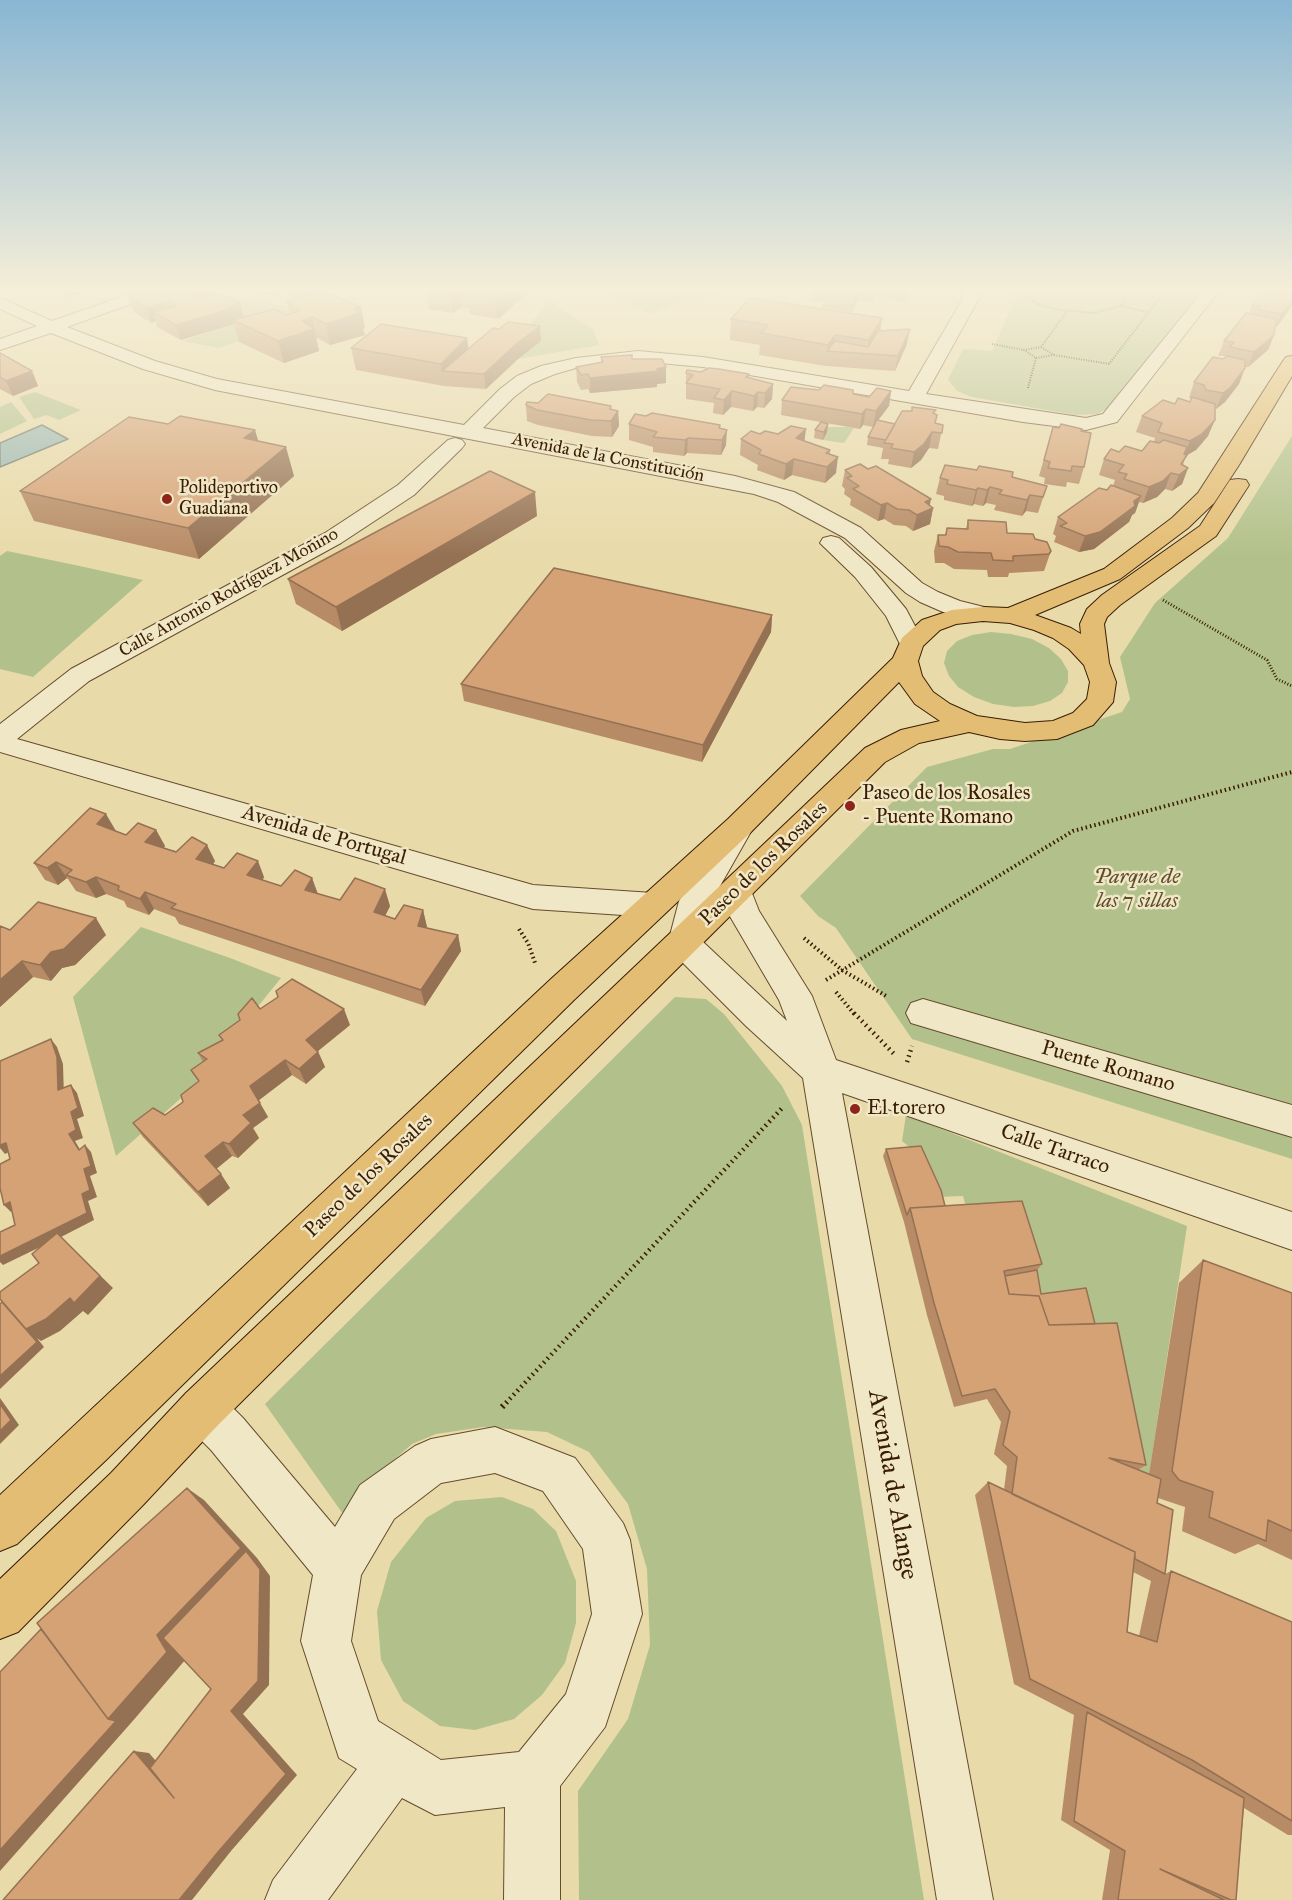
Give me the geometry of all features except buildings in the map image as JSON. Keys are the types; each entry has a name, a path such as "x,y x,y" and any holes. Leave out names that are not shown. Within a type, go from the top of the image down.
{"main road":[{"path":"1011,616 1112,574 1180,523 1206,498 1229,465 1280,380"},
{"path":"1096,663 1078,644 1062,633 1011,616 982,614 952,617 931,625 908,652 909,677 924,698 939,710 969,723 1000,730 1025,732 1057,729 1083,719 1100,702 1103,682 1096,663 1092,624 1096,614 1111,600 1208,531 1292,402"},
{"name":"Paseo de los Rosales","path":"0,1527 90,1444 563,989 739,826 908,652"},
{"name":"Paseo de los Rosales","path":"0,1614 127,1489 202,1409 875,755 911,736 969,723"}],"street":[{"name":"Avenida de la Constitución","path":"144,380 196,395 735,482 786,497 810,508 853,533 914,588 952,607 982,614"},
{"name":"Avenida de la Constitución","path":"200,380 731,497 773,510 809,528 830,542 863,572 897,615 908,652"},
{"name":"Calle Antonio Rodríguez Moñino","path":"0,738 80,675 333,538 406,490 507,393 525,380"},
{"name":"Calle Antonio Rodríguez Moñino","path":"804,380 1086,424 1110,418 1140,380"},
{"path":"914,398 924,380"},
{"name":"Avenida de Portugal","path":"0,743 533,897 653,905"},
{"name":"Paseo de los Rosales","path":"684,943 695,901 739,826"},
{"name":"Avenida de Alange","path":"737,891 744,912 795,996 813,1040 966,1900"},
{"path":"684,943 758,1016 819,1070"},
{"name":"Puente Romano","path":"923,1013 1292,1121"},
{"name":"Calle Tarraco","path":"819,1070 1292,1231"},
{"path":"202,1409 227,1434 338,1568"},
{"path":"532,1900 533,1778 587,1710 617,1614 606,1540 559,1474 495,1450 431,1462 377,1502 338,1568 326,1641 358,1739 435,1788 533,1778"},
{"path":"292,1900 395,1762"}],"path":[{"path":"1026,397 1030,380"},
{"path":"1134,585 1267,660 1277,679 1292,686"},
{"path":"906,1066 863,1024 826,980 1073,831 1292,772"},
{"path":"515,926 528,943 535,962 535,970"},
{"path":"800,934 842,970 872,988 923,1013"},
{"path":"499,1410 819,1070"}],"green space":[{"path":"948,380 1131,380 1109,407 1098,414 1075,415 972,397 957,391"},
{"path":"35,392 81,410 59,420 47,415 34,419 19,397"},
{"path":"11,402 27,421 0,434 0,407"},
{"path":"822,427 854,428 844,443 823,440 827,432"},
{"name":"Parque de las 7 sillas","path":"1292,436 1292,1159 912,1039 836,928 818,916 800,896 927,767 993,749 1010,749 1122,712 1130,699 1120,657 1155,603 1228,538"},
{"path":"7,551 143,580 33,677 0,669 0,556"},
{"path":"991,632 1032,639 1049,648 1061,659 1068,671 1068,682 1062,693 1050,701 1033,706 1014,707 993,704 974,697 958,687 949,676 944,663 947,651 957,641 972,635"},
{"path":"141,927 281,978 190,1090 116,1156 73,997"},
{"path":"675,997 706,999 724,1014 782,1086 802,1125 924,1900 579,1900 578,1791 628,1719 650,1645 647,1569 628,1504 589,1452 547,1432 483,1427 436,1434 412,1444 377,1475 343,1514 265,1404"},
{"path":"906,1115 1187,1226 1147,1488 1036,1300 969,1217 963,1196 937,1197 918,1154 902,1141"},
{"path":"502,1497 533,1509 556,1531 576,1581 576,1623 565,1663 542,1695 514,1719 475,1730 440,1726 403,1701 381,1660 377,1611 391,1562 426,1518 455,1501"}],"water":[{"path":"42,425 68,439 0,467 0,443"}],"place":[{"name":"Polideportivo Guadiana","path":"167,499"},
{"name":"Paseo de los Rosales - Puente Romano","path":"850,806"},
{"name":"El torero","path":"855,1109"}]}
